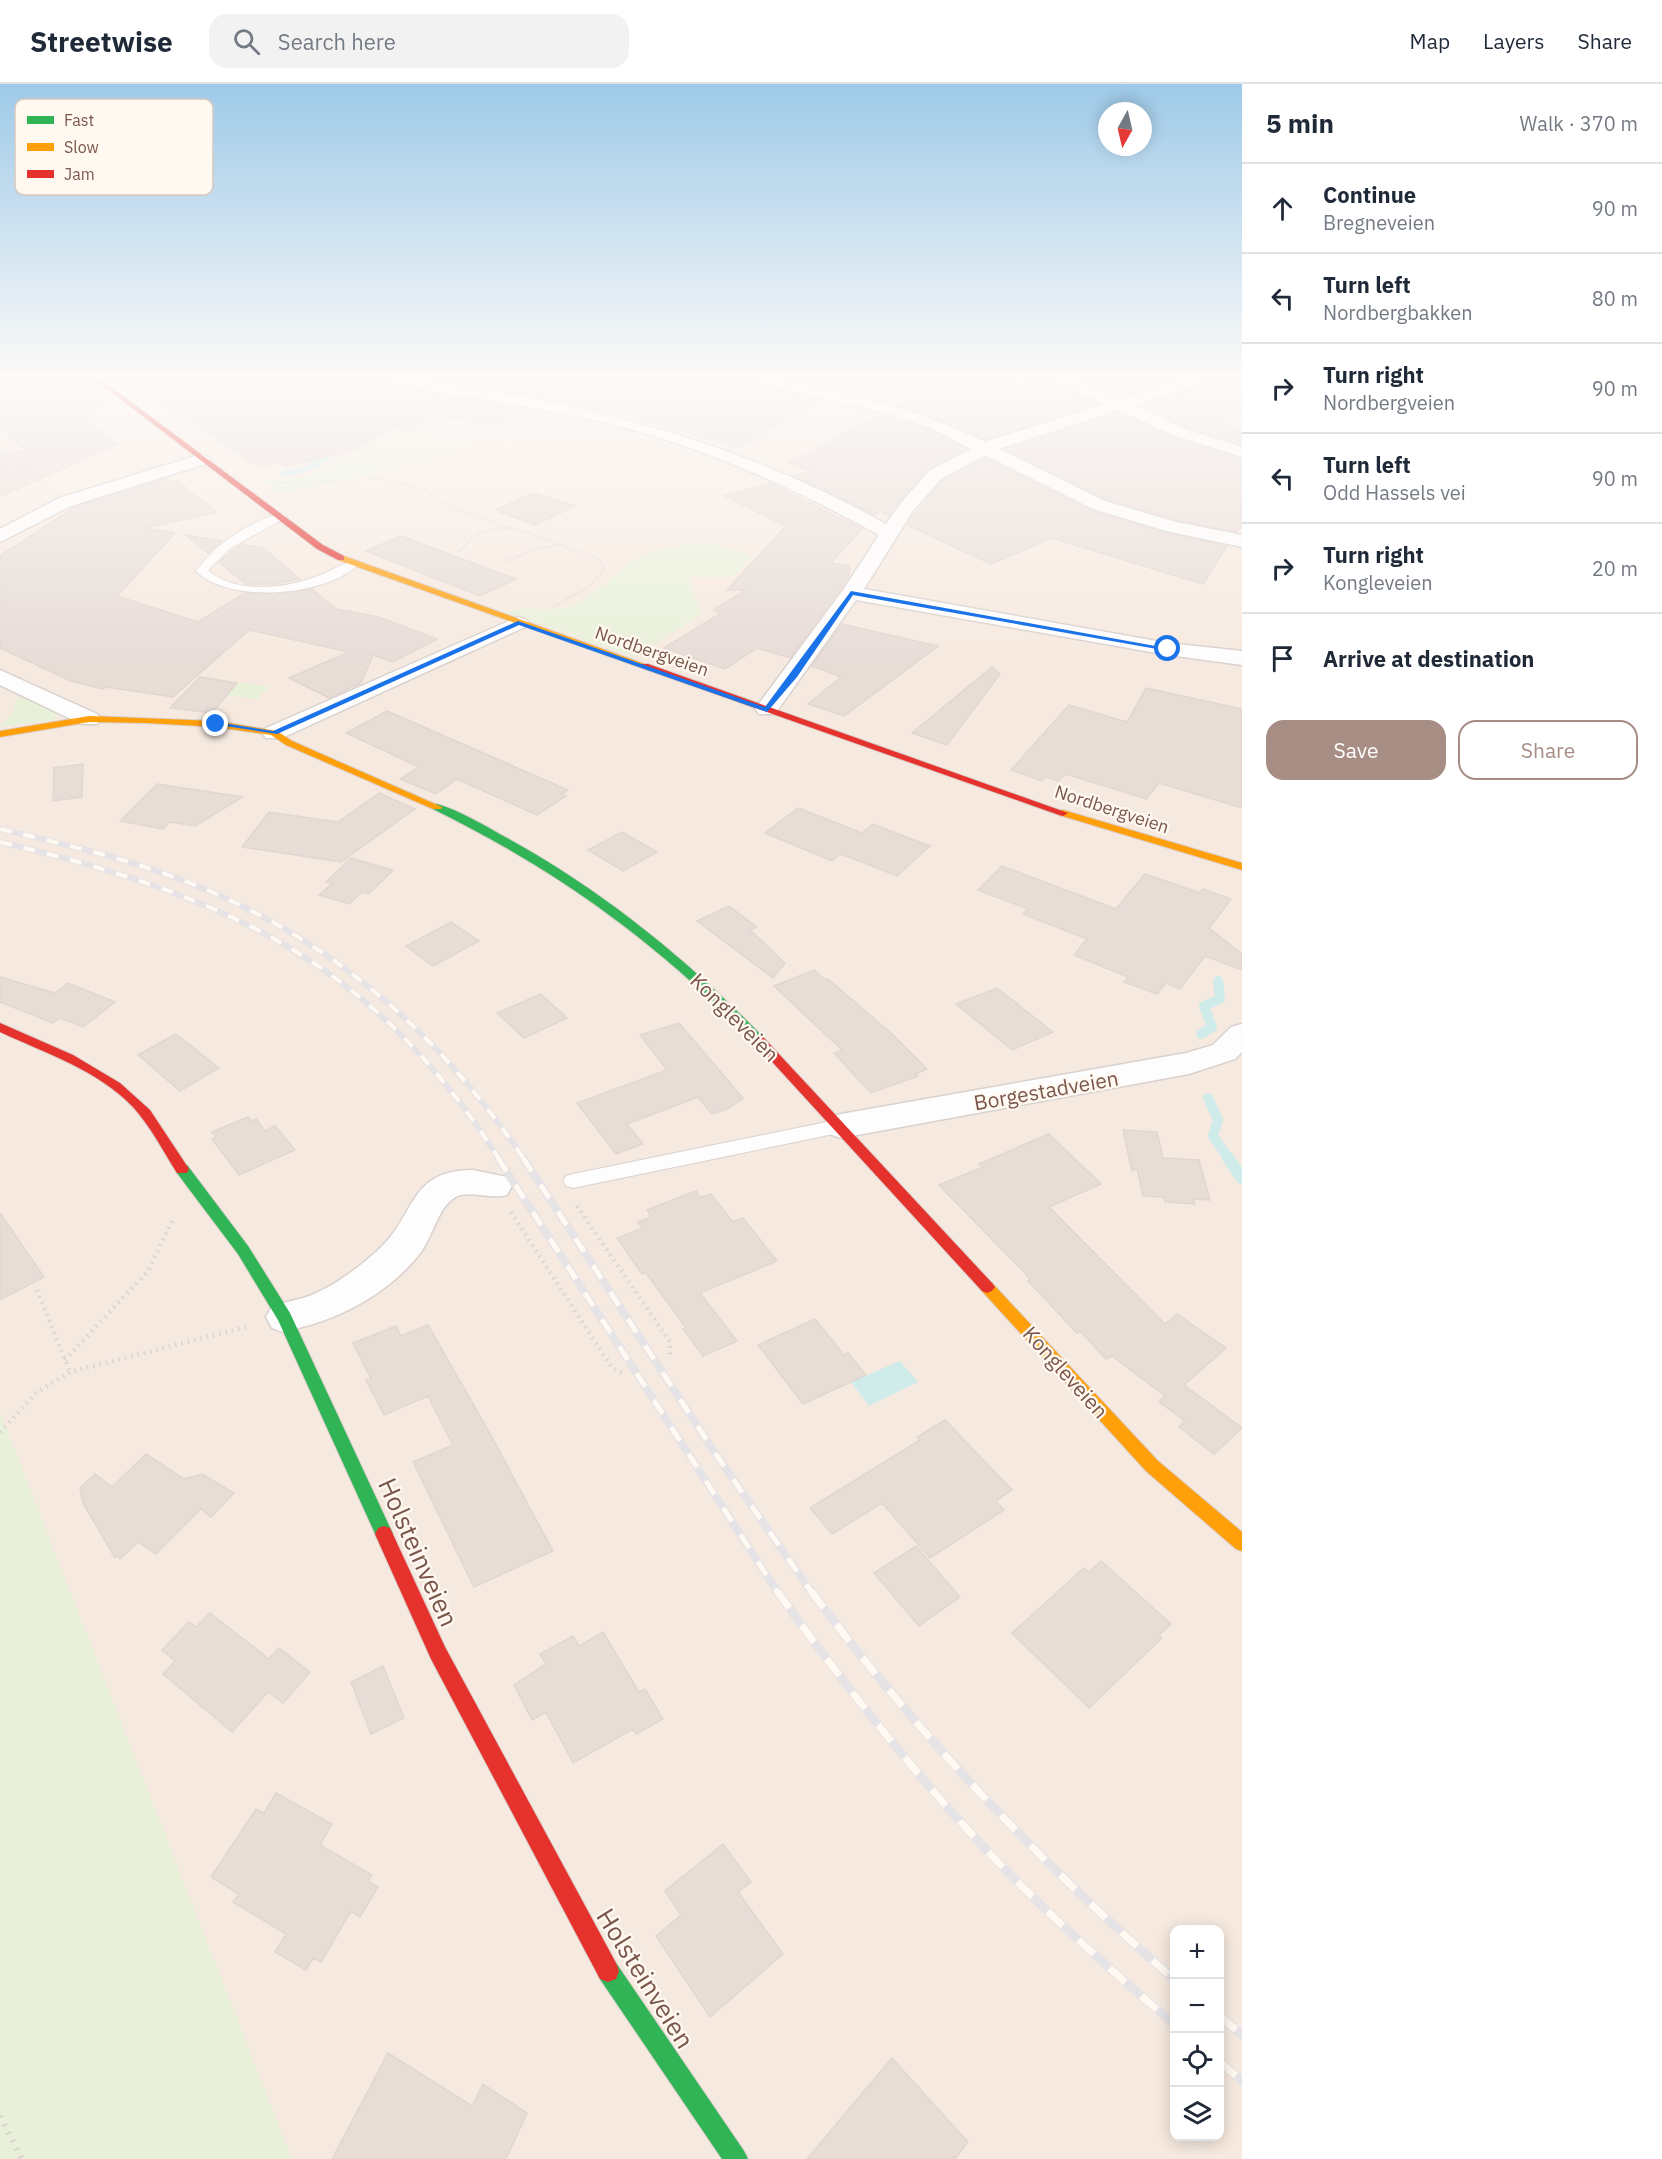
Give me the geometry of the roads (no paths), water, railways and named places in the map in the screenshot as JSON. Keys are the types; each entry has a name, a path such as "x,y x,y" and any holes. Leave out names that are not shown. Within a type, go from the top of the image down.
{"street":[{"path":"0,536 65,502 148,476"},
{"name":"Nordbergveien","path":"225,476 328,552 353,564 1136,837 1242,867"},
{"path":"781,476 889,533"},
{"path":"767,710 851,593 889,533 921,489 934,476"},
{"path":"1042,476 1107,508 1181,529 1242,541"},
{"path":"851,593 1168,649 1242,658"},
{"path":"274,733 518,623"},
{"name":"Kongleveien","path":"0,677 89,719"},
{"path":"0,685 3,692 0,702"},
{"name":"Kongleveien","path":"0,734 89,719 216,724 274,733 289,744 476,827 526,852 571,881 674,956 719,996 1152,1466 1242,1543"},
{"name":"Holsteinveien","path":"0,1027 95,1071 131,1098 150,1119 191,1184 243,1250 285,1317 438,1653 614,1982 736,2159"},
{"name":"Borgestadveien","path":"841,1126 1189,1063 1224,1052 1242,1034"},
{"path":"285,1317 321,1307 363,1282 391,1260 407,1244 437,1192 448,1186 463,1183 482,1182 495,1186"}],"lane":[{"path":"281,516 254,529 208,561 202,571 207,578 234,587 278,589 308,584 353,564"},
{"path":"573,1181 841,1126"}],"water":[{"path":"900,1361 918,1382 869,1406 851,1382"}],"waterway":[{"path":"1201,1034 1212,1027 1204,1006 1220,999 1218,981"},
{"path":"1208,1098 1218,1120 1213,1136 1229,1159"},
{"path":"1228,1158 1242,1178"}],"railway":[{"path":"0,829 108,856 188,882 262,916 307,943 349,972 425,1038 493,1116 524,1159"},
{"path":"0,842 154,886 222,913 286,945 344,985 399,1033 450,1090 499,1159"},
{"path":"498,1158 778,1593"},
{"path":"523,1158 717,1456 812,1593"},
{"path":"777,1591 873,1719 977,1840 1073,1935 1170,2021"},
{"path":"811,1591 894,1696 982,1795 1075,1889 1170,1975"},
{"path":"1224,2019 1242,2035"},
{"path":"1224,2065 1242,2081"}]}
